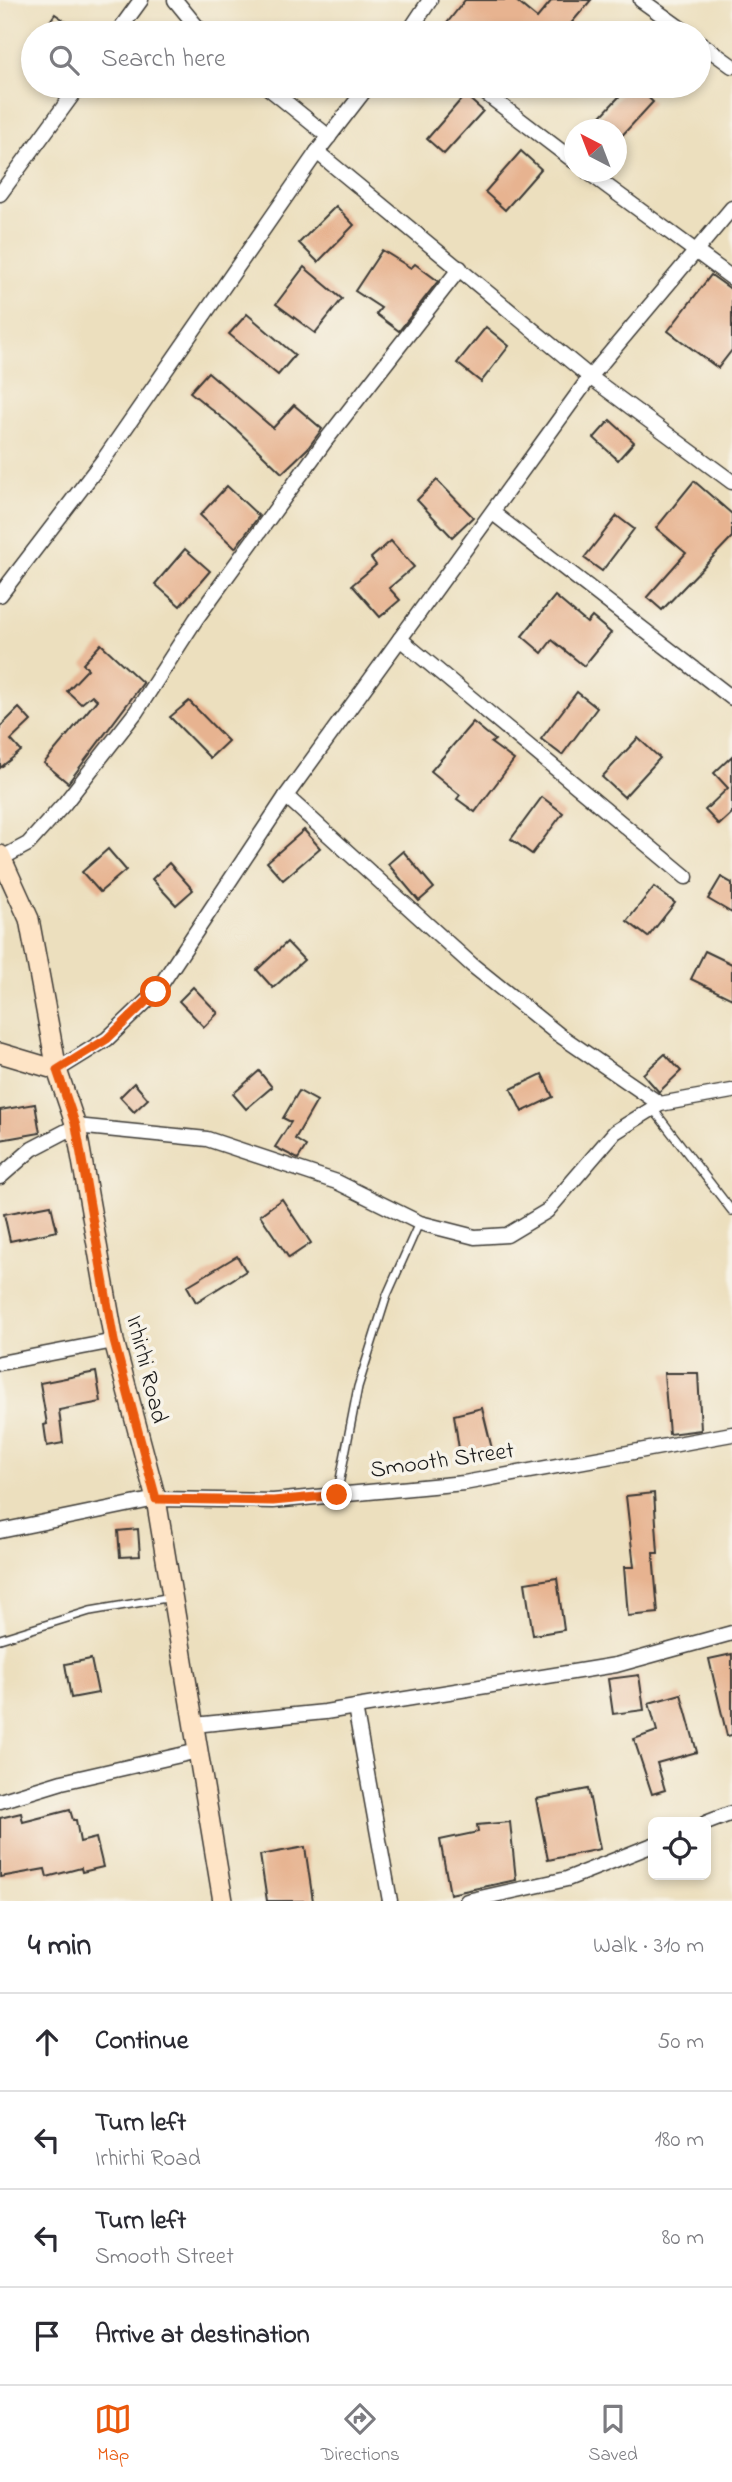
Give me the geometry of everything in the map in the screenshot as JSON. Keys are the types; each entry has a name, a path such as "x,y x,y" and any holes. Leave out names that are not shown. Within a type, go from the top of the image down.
{"street":[{"path":"126,21 141,0"},
{"path":"175,0 192,21"},
{"path":"416,21 430,0"},
{"path":"641,0 670,21"},
{"path":"711,51 732,66"},
{"path":"0,194 70,98"},
{"path":"281,98 329,137"},
{"path":"0,595 104,459 317,152 359,98"},
{"path":"492,98 564,153"},
{"path":"317,152 590,377 732,482"},
{"path":"601,182 732,278"},
{"path":"0,1053 57,1070 107,1039 156,992 286,796 590,377 732,208"},
{"path":"1,857 28,844 47,824 136,712 196,619 326,440 460,268"},
{"path":"493,513 732,698"},
{"path":"400,639 686,877"},
{"path":"286,796 472,965 558,1034 657,1106"},
{"name":"Irhirhi Road","path":"1,857 29,919 57,1070 76,1126 114,1341 156,1499 223,1901"},
{"path":"0,1177 32,1149 76,1126 207,1139 337,1182 420,1223 475,1237 507,1235 547,1212 615,1132 657,1106 732,1091"},
{"path":"0,1363 114,1341"},
{"name":"Smooth Street","path":"0,1531 156,1499 273,1501 464,1483 732,1434"},
{"path":"194,1725 355,1707 616,1665 732,1633"},
{"path":"355,1707 390,1901"},
{"path":"0,1801 62,1782 198,1751"},
{"path":"711,1821 732,1813"},
{"path":"467,1901 518,1893 567,1880 648,1847"}],"lane":[{"path":"657,1106 732,1211"},
{"path":"337,1495 358,1387 387,1295 420,1223"},
{"path":"0,1639 90,1611 173,1597"}],"building":[{"path":"465,0 515,0 537,18 552,0 591,0 573,21 449,21"},
{"path":"55,14 65,21 50,21"},
{"path":"462,98 468,98 483,111 444,154 427,139"},
{"path":"618,98 649,98 653,102 627,130 627,119 598,119"},
{"path":"521,151 541,169 505,210 485,192"},
{"path":"336,206 354,225 318,262 299,243"},
{"path":"382,250 411,268 415,264 438,281 399,331 376,314 381,308 355,291"},
{"path":"304,267 342,299 315,333 276,304"},
{"path":"711,275 732,290 732,350 718,368 668,331"},
{"path":"247,314 295,355 278,375 229,334"},
{"path":"486,327 509,346 481,382 457,363"},
{"path":"208,372 273,428 294,405 322,429 308,448 282,473 237,430 190,392"},
{"path":"610,420 634,442 618,460 594,438"},
{"path":"437,480 473,517 452,537 417,500"},
{"path":"694,481 732,514 732,537 662,610 647,597 686,553 656,528"},
{"path":"227,486 259,516 235,548 200,515"},
{"path":"617,516 634,529 602,571 584,558"},
{"path":"391,541 414,567 389,588 400,600 380,617 352,585 376,565 371,558"},
{"path":"185,549 210,571 180,606 155,584"},
{"path":"555,596 587,623 592,617 611,633 584,666 552,640 542,653 522,636"},
{"path":"101,644 143,683 68,783 44,763 97,700 92,695 81,704 67,691 88,669 83,664"},
{"path":"577,692 597,708 562,755 541,739"},
{"path":"189,701 228,741 210,758 170,717"},
{"path":"19,708 31,721 11,740 21,751 0,768 0,727"},
{"path":"473,722 495,740 491,743 514,760 475,812 457,799 460,795 431,771"},
{"path":"638,738 660,758 624,797 602,777"},
{"path":"732,756 732,813 719,825 705,810 728,788 714,773"},
{"path":"542,797 563,813 532,854 511,839"},
{"path":"304,830 320,848 283,880 267,862"},
{"path":"108,849 126,870 100,892 82,872"},
{"path":"403,851 434,888 419,901 388,864"},
{"path":"169,863 193,890 176,905 152,879"},
{"path":"721,877 732,883 732,913 708,899"},
{"path":"654,887 675,903 648,937 627,921"},
{"path":"287,942 304,960 273,988 257,970"},
{"path":"705,951 732,964 732,999 691,979"},
{"path":"193,987 218,1013 204,1027 179,1001"},
{"path":"665,1054 681,1071 659,1092 643,1074"},
{"path":"259,1071 272,1087 246,1109 233,1094"},
{"path":"542,1074 553,1097 522,1112 511,1089"},
{"path":"134,1083 148,1099 134,1112 120,1097"},
{"path":"299,1091 317,1101 295,1139 306,1146 298,1159 275,1147 291,1122 283,1118"},
{"path":"35,1104 40,1133 0,1140 0,1110"},
{"path":"282,1199 311,1243 289,1258 260,1215"},
{"path":"51,1205 57,1231 10,1241 4,1214"},
{"path":"237,1256 246,1271 196,1302 187,1286"},
{"path":"96,1372 101,1402 59,1410 63,1443 47,1446 44,1425 47,1424 40,1383"},
{"path":"664,1373 698,1373 701,1430 669,1434"},
{"path":"482,1408 492,1449 460,1456 454,1415"},
{"path":"654,1493 658,1553 653,1553 658,1613 628,1616 624,1567 634,1567 626,1496"},
{"path":"138,1529 140,1556 120,1557 118,1531"},
{"path":"557,1578 564,1630 533,1635 525,1583"},
{"path":"732,1654 732,1735 727,1736 709,1659"},
{"path":"91,1659 98,1693 71,1698 65,1664"},
{"path":"639,1675 644,1710 613,1714 608,1679"},
{"path":"681,1694 697,1752 657,1763 665,1790 652,1794 634,1739 657,1731 649,1703"},
{"path":"588,1789 600,1849 548,1860 536,1799"},
{"path":"70,1810 73,1820 76,1820 80,1842 96,1838 103,1867 82,1872 81,1868 47,1877 45,1869 0,1877 0,1818 21,1813 23,1822"},
{"path":"510,1822 516,1880 450,1894 440,1840 478,1832 477,1825"},
{"path":"305,1847 313,1901 267,1901 260,1855"}],"route":[{"path":"156,992 107,1039 57,1070 76,1126 114,1341 156,1499 273,1501 337,1495"}]}
